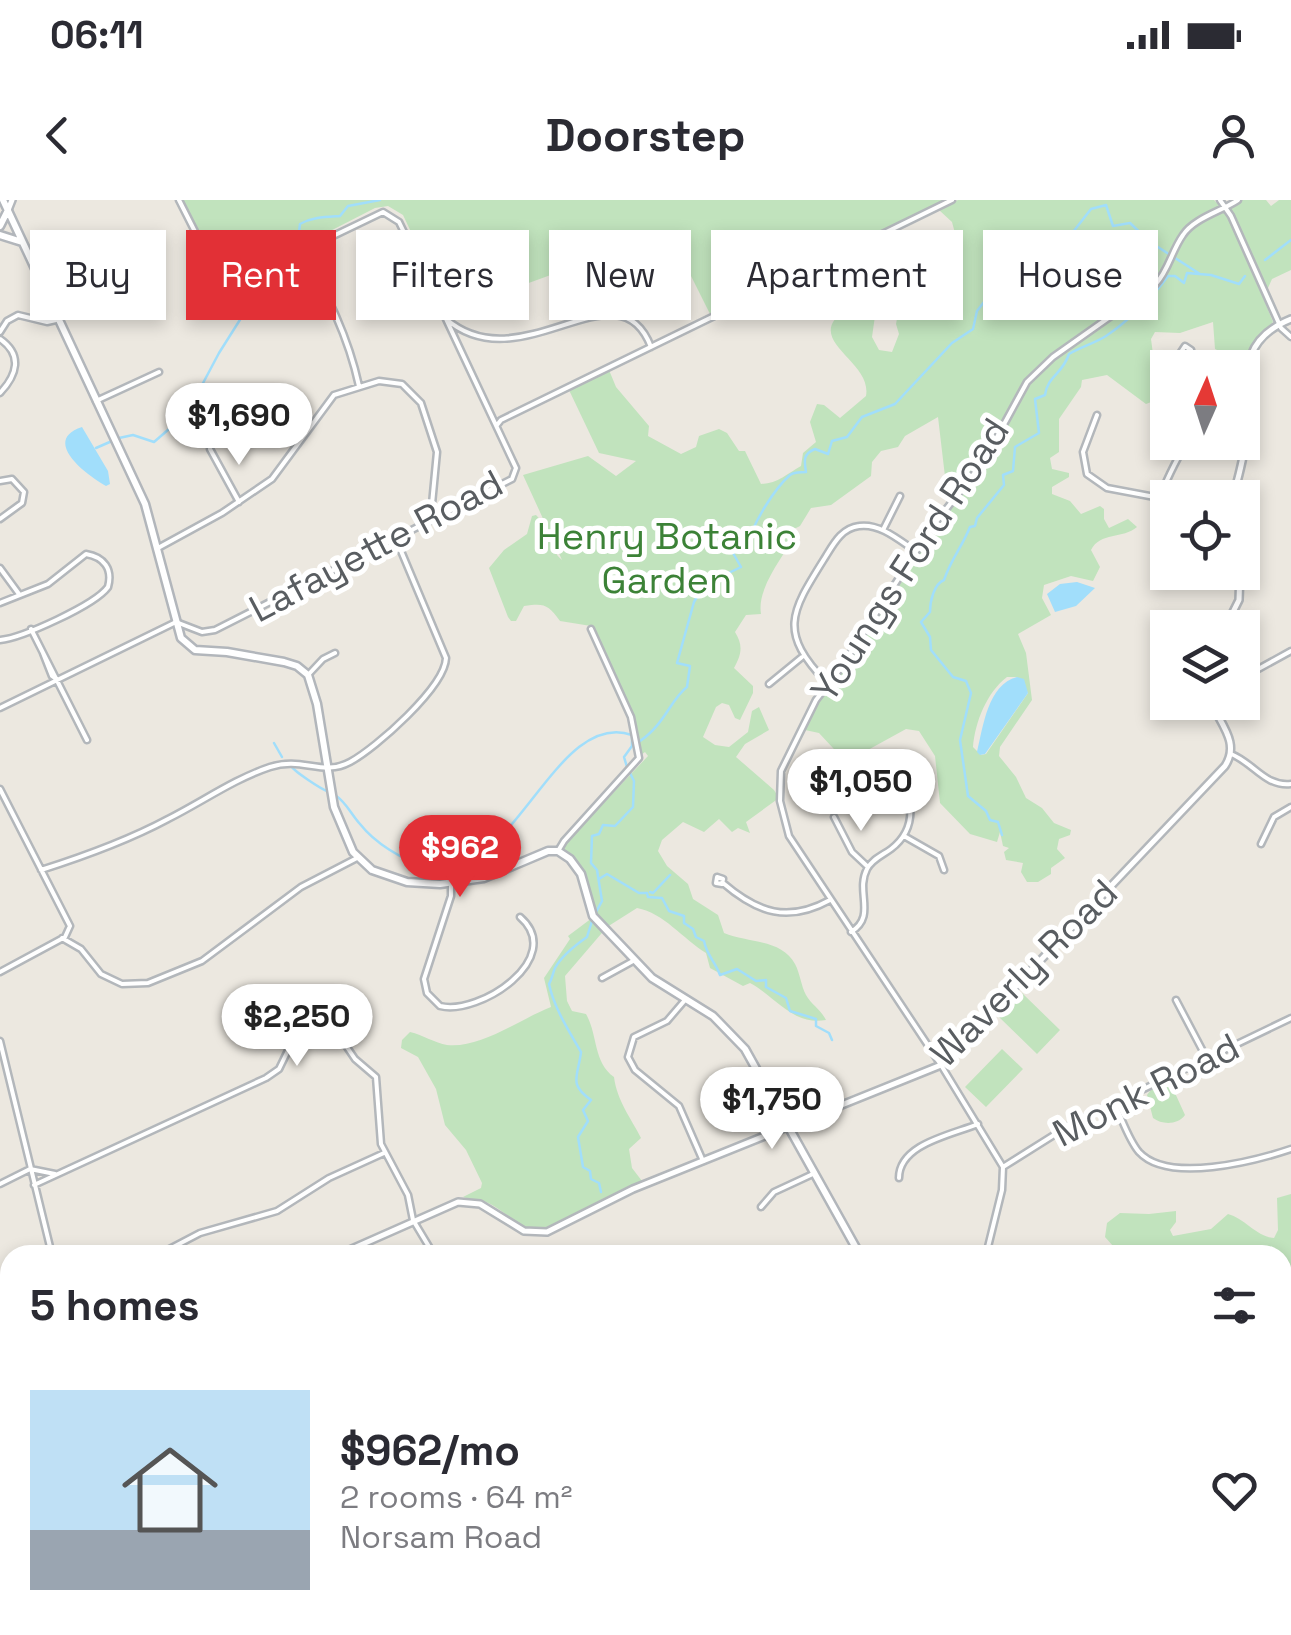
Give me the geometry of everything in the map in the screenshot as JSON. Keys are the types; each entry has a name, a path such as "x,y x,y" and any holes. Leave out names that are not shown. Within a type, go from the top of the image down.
{"main road":[{"path":"3,200 30,257"},
{"path":"0,226 8,210"},
{"path":"0,234 24,243"},
{"path":"58,320 145,504 183,641 195,650 284,662 308,675 317,703 334,808 357,858 372,870 401,881 426,884 484,878 544,852 568,856 580,871 592,914 652,978 718,1020 745,1049 855,1245"}],"street":[{"path":"8,210 12,200"},
{"path":"179,200 194,230"},
{"name":"Lafayette Road","path":"176,622 202,632 215,630 516,475 497,425 500,420 952,200"},
{"path":"1220,200 1279,324 1291,336"},
{"name":"Youngs Ford Road","path":"1003,1167 941,1065 789,836 780,795 783,766 827,683 916,551 984,461 1027,382 1053,357 1151,288 1163,276 1187,230 1238,200"},
{"path":"336,233 383,212 388,212 403,230"},
{"path":"336,312 349,343 359,386"},
{"path":"447,320 475,337 507,340 532,336 593,315 618,314 635,322 651,347"},
{"path":"0,394 14,377 16,365 10,346 0,336 7,321 18,315 30,318"},
{"path":"1237,480 1245,445 1244,392 1250,358 1262,337 1291,319"},
{"path":"37,320 58,320"},
{"path":"446,320 485,407 497,425"},
{"path":"96,401 160,372"},
{"path":"158,548 239,502 277,475 330,398 379,381 408,387 418,398 437,452 432,504 436,518"},
{"path":"1097,415 1083,452 1087,474 1108,488 1150,496"},
{"path":"210,449 239,502"},
{"path":"0,480 12,478 24,492 22,502 0,519"},
{"path":"883,530 900,496"},
{"path":"827,683 802,657 794,620 797,602 833,544 844,531 857,526 883,530 916,551"},
{"path":"41,870 136,836 268,767 298,762 328,770 363,754 401,719 445,670 444,650 396,538"},
{"path":"0,603 48,584 86,554 101,559 108,569 110,582 101,596 0,640"},
{"path":"0,568 19,594"},
{"path":"0,708 176,622"},
{"path":"32,629 52,676 58,680 88,740"},
{"path":"558,852 638,758 632,720 590,629"},
{"path":"1260,668 1291,651"},
{"path":"308,675 335,652"},
{"path":"769,684 802,657"},
{"path":"1220,720 1230,740 1231,754 1249,762 1274,784 1291,784"},
{"name":"Waverly Road","path":"359,1245 453,1203 472,1202 521,1229 547,1232 618,1196 941,1065 1220,772 1231,754"},
{"path":"851,932 865,916 864,880 868,867 904,836 912,811 912,800 896,765"},
{"path":"0,789 70,926 62,938 0,972"},
{"path":"1261,844 1274,816 1291,807"},
{"path":"834,817 852,852 868,867"},
{"path":"904,836 939,856 944,870"},
{"path":"62,938 80,949 101,974 122,984 148,983 202,960 301,887 357,858"},
{"path":"451,883 451,896 424,979 427,993 436,1004 449,1008 463,1006 500,989 520,974 534,950 535,939 520,917"},
{"path":"723,883 748,900 783,913 803,913 830,900"},
{"path":"602,978 636,958"},
{"path":"684,1000 667,1020 634,1036 628,1046 628,1057 635,1070 679,1106 702,1161"},
{"path":"1176,1000 1207,1058"},
{"name":"Monk Road","path":"1003,1167 1073,1122 1291,1018"},
{"path":"34,1185 266,1078 278,1068 296,1034 315,1025 336,1030 356,1059 376,1077 378,1128 384,1152 408,1195 413,1220 428,1245"},
{"path":"0,1040 49,1245"},
{"path":"1114,1103 1135,1146 1158,1164 1227,1164 1291,1149"},
{"path":"899,1178 901,1163 910,1153 978,1124"},
{"path":"176,1245 200,1232 277,1210 329,1178 384,1152"},
{"path":"988,1245 1003,1167"},
{"path":"0,1184 30,1169 57,1174"},
{"path":"761,1207 774,1192 815,1174"}],"green space":[{"path":"183,200 944,200 882,230 711,230 710,314 691,276 691,230 549,230 549,276 529,283 529,230 410,230 403,215 388,206 375,208 332,230 198,230"},
{"name":"Henry Botanic Garden","path":"958,200 1214,200 1220,206 1235,205 1240,200 1266,200 1271,206 1279,200 1291,200 1291,270 1272,279 1268,288 1258,285 1273,322 1251,350 1215,349 1213,322 1180,333 1155,332 1150,350 1150,402 1146,404 1107,375 1082,380 1059,419 1059,452 1050,458 1052,469 1069,473 1069,477 1052,487 1052,494 1070,501 1081,514 1100,506 1109,528 1128,519 1137,527 1095,544 1091,550 1100,567 1093,581 1071,576 1044,585 1042,598 1051,615 1018,634 1026,653 1032,700 1000,747 999,756 1026,798 1042,808 1054,823 1071,830 1070,835 1059,839 1057,849 1065,858 1051,868 1051,874 1038,882 1027,882 1021,872 1023,863 1006,860 1004,852 1009,848 1003,846 1000,832 997,842 970,834 940,803 935,756 919,731 906,729 846,762 819,733 805,730 826,687 886,606 953,503 948,502 938,417 905,436 898,447 881,451 872,462 871,476 831,505 811,508 800,526 788,532 791,542 762,595 761,614 746,615 735,632 740,650 734,668 753,686 753,693 740,720 729,705 722,703 716,707 703,737 715,745 729,747 748,732 752,711 759,707 769,730 745,744 736,757 779,798 746,822 750,833 738,828 732,832 719,819 704,832 683,822 662,840 658,851 667,866 688,884 693,899 718,915 724,933 773,946 789,956 806,995 826,1020 794,1015 750,983 743,986 710,968 706,953 647,911 637,908 607,927 565,976 567,1001 572,1011 586,1014 602,1064 614,1077 621,1102 641,1138 629,1149 632,1168 642,1181 557,1225 544,1229 526,1227 486,1202 463,1197 481,1188 482,1183 466,1150 445,1125 436,1089 418,1057 401,1048 402,1040 410,1032 447,1045 473,1042 551,1007 544,978 570,939 568,936 596,915 580,868 560,849 648,756 645,752 641,755 636,724 591,626 560,621 541,605 524,606 516,621 508,617 489,568 504,550 527,534 532,516 540,520 562,560 523,475 588,456 616,476 636,461 599,453 569,390 609,370 616,387 649,426 648,436 681,454 696,447 699,436 719,429 727,433 739,451 745,451 761,484 801,466 803,453 816,442 810,422 817,404 840,418 866,396 861,374 832,338 835,320 874,320 872,337 879,350 892,352 899,334 897,320 963,320 963,230 954,230 952,222 939,210","holes":["1007,677 1017,677 1028,693 986,754 981,755 973,747 976,728 983,708 1000,683"]},
{"path":"1022,993 1060,1030 1037,1054 999,1017"},
{"path":"1002,1049 1023,1069 986,1107 965,1087"},
{"path":"1170,1082 1185,1115 1165,1123 1153,1118 1147,1095 1153,1087"},
{"path":"1291,1194 1291,1245 1112,1245 1105,1237 1107,1223 1120,1213 1176,1211 1176,1222 1170,1230 1173,1236 1211,1229 1228,1214 1274,1238 1278,1230 1277,1198"}],"water":[{"path":"82,427 108,471 110,484 106,486 79,467 66,449 70,433"},
{"path":"1077,582 1095,588 1076,606 1055,612 1047,594 1060,584"},
{"path":"1024,679 1028,693 985,754 980,755 977,752 993,697 1007,681"}],"waterway":[{"path":"299,230 300,224 314,219 340,216 348,206 380,200"},
{"path":"640,741 687,687 690,666 677,663 694,602 704,585 741,567 733,553 748,545 759,517 778,488 792,474 806,472 808,453 815,449 828,454 832,441 847,437 862,417 895,404 952,343 973,329 977,311 984,302 1000,294 1014,278 1032,277 1035,256 1052,248 1055,238 1073,232 1091,209 1106,205 1113,226 1130,223 1150,242 1200,274"},
{"path":"1265,260 1291,240"},
{"path":"1002,835 998,822 990,820 986,811 968,796 960,740 971,693 966,681 953,677 931,650 930,637 921,622 930,612 933,593 944,580 970,527 975,526 1004,485 1003,475 1013,471 1015,447 1039,433 1035,399 1045,395 1069,354 1114,330 1168,276 1184,283 1187,273 1211,275 1239,284 1245,276"},
{"path":"119,438 133,435 154,442 169,429 170,421 184,411 189,395 202,385 240,320"},
{"path":"96,448 112,441"},
{"path":"335,795 366,831 389,850 424,866 455,867 482,853 507,829 578,748 604,734 632,735 632,746 624,757 627,767"},
{"path":"274,743 282,757"},
{"path":"291,766 327,791"},
{"path":"596,912 602,901 597,870 591,863 592,836 599,834 603,825 615,826 633,807 634,781 630,773"},
{"path":"599,879 607,874 648,897 662,898 669,911 684,916 684,923 704,941 720,975 737,969 756,981 766,980 766,987 786,998 790,1011 816,1019 816,1026 829,1033 832,1040"},
{"path":"650,892 670,875"},
{"path":"592,921 587,937 561,960 549,984 558,1011 581,1052 577,1084 591,1100 583,1110 588,1121 578,1137 583,1167 599,1183 601,1192"}]}
